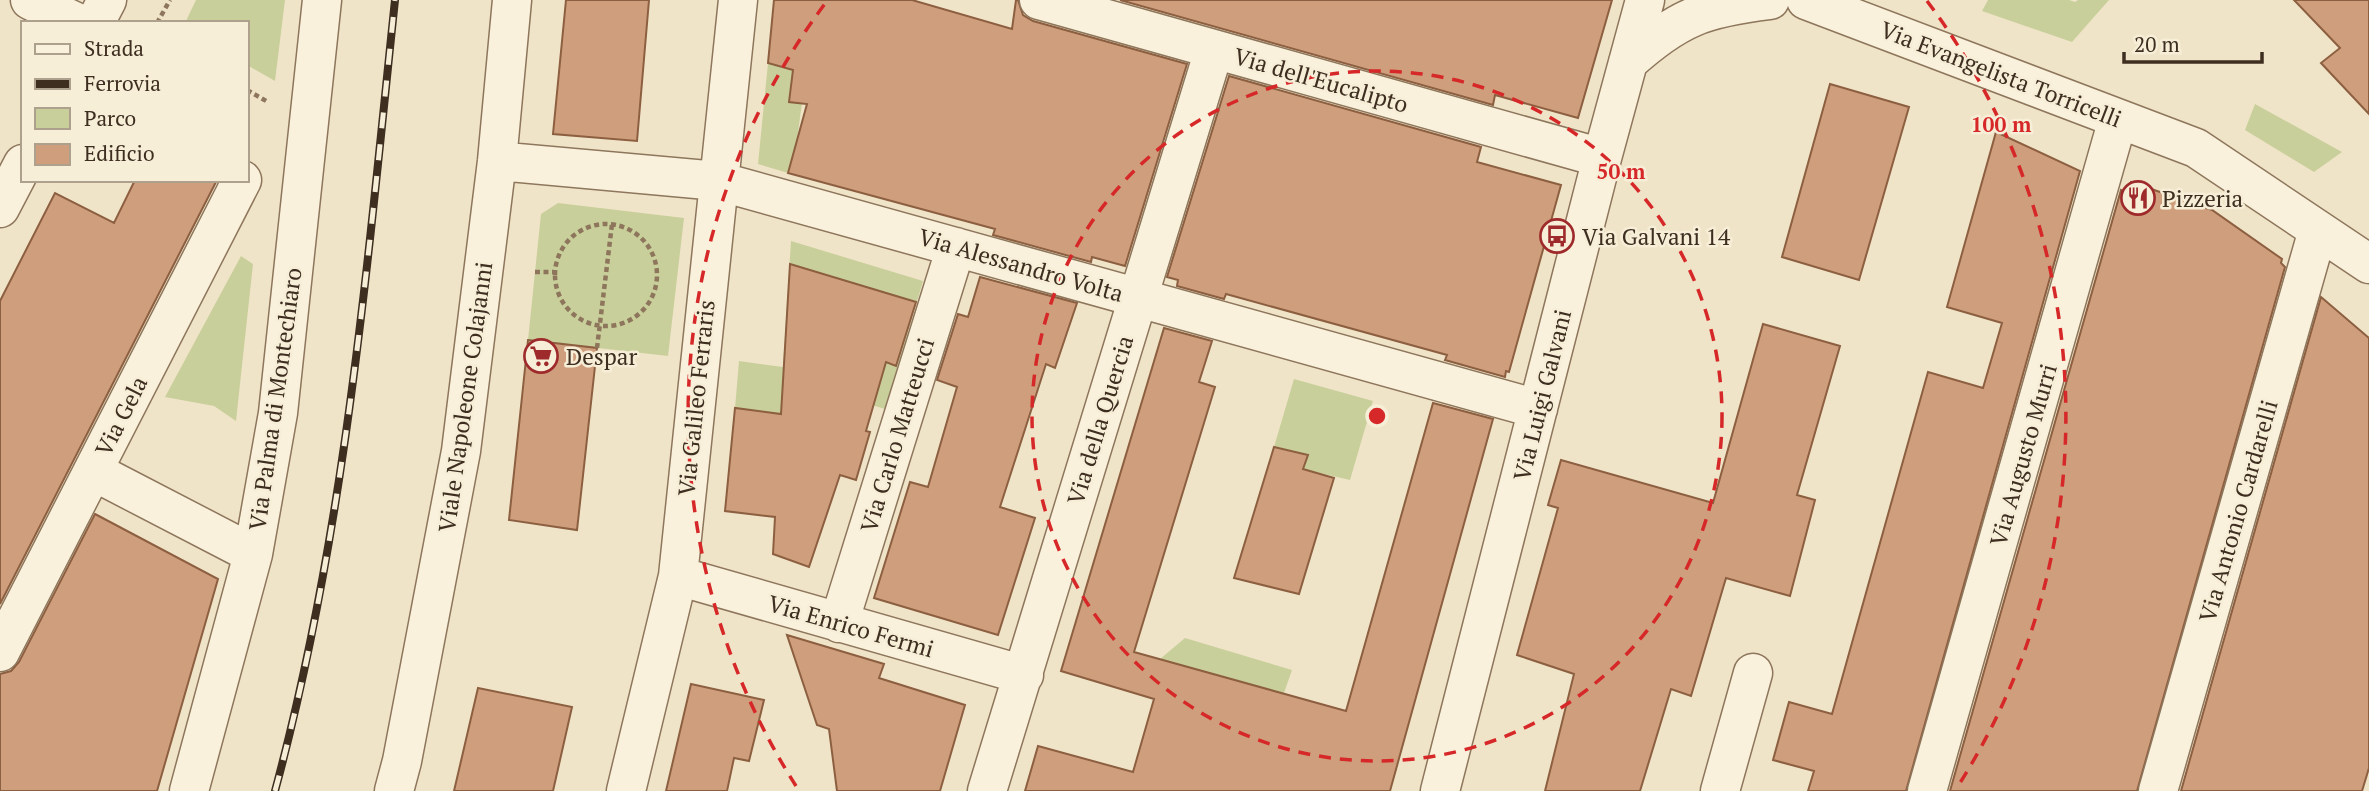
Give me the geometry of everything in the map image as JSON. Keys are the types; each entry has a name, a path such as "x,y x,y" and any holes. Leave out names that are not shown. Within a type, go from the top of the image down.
{"street":[{"path":"30,0 74,21"},
{"path":"96,21 107,0"},
{"name":"Via Palma di Montechiaro","path":"189,791 253,554 278,413 322,0"},
{"name":"Viale Napoleone Colajanni","path":"394,791 461,451 497,161 512,0"},
{"name":"Via Galileo Ferraris","path":"626,791 678,576 738,0"},
{"name":"Via dell'Eucalipto","path":"1039,0 1602,158"},
{"name":"Via Luigi Galvani","path":"1440,791 1645,0"},
{"path":"1628,62 1655,38 1689,17 1730,5 1770,0"},
{"name":"Via Evangelista Torricelli","path":"1806,0 2196,148 2369,264"},
{"name":"Via della Quercia","path":"987,791 1214,50"},
{"name":"Via Augusto Murri","path":"1927,791 2119,119"},
{"name":"Via Alessandro Volta","path":"497,161 718,181 1538,409"},
{"path":"0,208 21,168"},
{"name":"Via Gela","path":"0,652 241,182"},
{"name":"Via Antonio Cardarelli","path":"2158,791 2318,230"},
{"name":"Via Carlo Matteucci","path":"839,623 956,247"},
{"path":"93,471 253,554"},
{"name":"Via Enrico Fermi","path":"678,576 1024,675"},
{"path":"1720,791 1753,673"}],"path":[{"path":"158,21 170,0"},
{"path":"248,91 272,104"},
{"path":"594,224 612,224 628,228 641,237 651,250 657,265 657,280 653,297 645,310 632,320 616,326 600,327 572,314 562,302 556,288 554,272 558,256 566,242 579,231 594,224"},
{"path":"597,348 612,224"},
{"path":"536,272 554,272"}],"green space":[{"path":"196,0 285,0 275,81 248,66 248,21 186,21"},
{"path":"1988,0 2109,0 2072,42 1982,11"},
{"path":"768,63 793,70 789,101 802,103 797,140 788,173 758,164"},
{"path":"2255,104 2342,152 2314,172 2245,130"},
{"path":"558,203 684,218 668,356 528,340 541,214"},
{"path":"791,241 923,281 885,409 784,379 781,414 735,408 739,361 783,367"},
{"path":"241,256 253,264 236,421 214,406 165,397"},
{"path":"1294,379 1373,401 1350,480 1303,469 1308,455 1274,447"},
{"path":"1185,638 1292,670 1284,693 1160,659"}],"building":[{"path":"566,0 649,0 637,141 553,134"},
{"path":"774,0 912,0 1012,29 1018,0 1023,15 1033,21 1187,64 1125,266 1092,257 1091,262 993,235 995,229 788,173 807,104 789,102 793,70 768,63"},
{"path":"1120,0 1612,0 1578,118 1495,95 1493,105"},
{"path":"2294,0 2369,0 2369,114 2321,63 2340,48"},
{"path":"1229,76 1481,147 1477,162 1561,185 1509,372 1506,371 1505,377 1445,360 1447,355 1226,294 1224,299 1177,286 1178,280 1167,277"},
{"path":"1830,84 1909,107 1859,280 1782,257"},
{"path":"1996,132 2080,171 1906,791 1808,791 1814,771 1773,760 1789,702 1832,714 1928,372 1983,388 2002,323 1947,307"},
{"path":"134,182 216,182 0,604 0,301 55,193 114,223"},
{"path":"2131,182 2212,210 2282,259 2281,263 2285,267 2137,791 1950,791 2121,190 2127,193"},
{"path":"790,264 916,302 896,366 886,362 866,431 870,432 856,480 840,475 809,567 773,554 775,517 725,511 735,408 781,414"},
{"path":"980,277 1077,303 1055,368 1046,364 1000,507 1035,518 998,635 874,598 910,482 928,487 957,387 937,380 958,314 968,317"},
{"path":"2321,297 2369,338 2369,768 2362,791 2181,791"},
{"path":"1763,324 1840,346 1797,495 1815,500 1790,596 1726,578 1691,696 1671,689 1640,791 1545,791 1574,674 1517,655 1558,508 1548,505 1561,460 1713,503"},
{"path":"1164,328 1212,341 1199,382 1215,387 1134,652 1346,711 1433,403 1493,419 1390,791 1025,791 1038,746 1133,772 1154,699 1061,671"},
{"path":"528,340 597,348 577,530 509,520"},
{"path":"1274,447 1308,455 1303,469 1334,478 1299,594 1234,578"},
{"path":"95,514 218,579 157,791 0,791 0,674 11,671 19,662"},
{"path":"787,635 884,664 879,678 965,705 940,791 837,791 829,729 817,725"},
{"path":"691,684 764,700 749,761 734,758 727,791 666,791"},
{"path":"478,688 572,707 553,791 454,791"}],"railway":[{"path":"275,791 299,694 336,497 363,299 395,0"}],"place":[{"name":"Pizzeria","path":"2138,198"},
{"name":"Via Galvani 14","path":"1557,236"},
{"name":"Despar","path":"541,356"}]}
